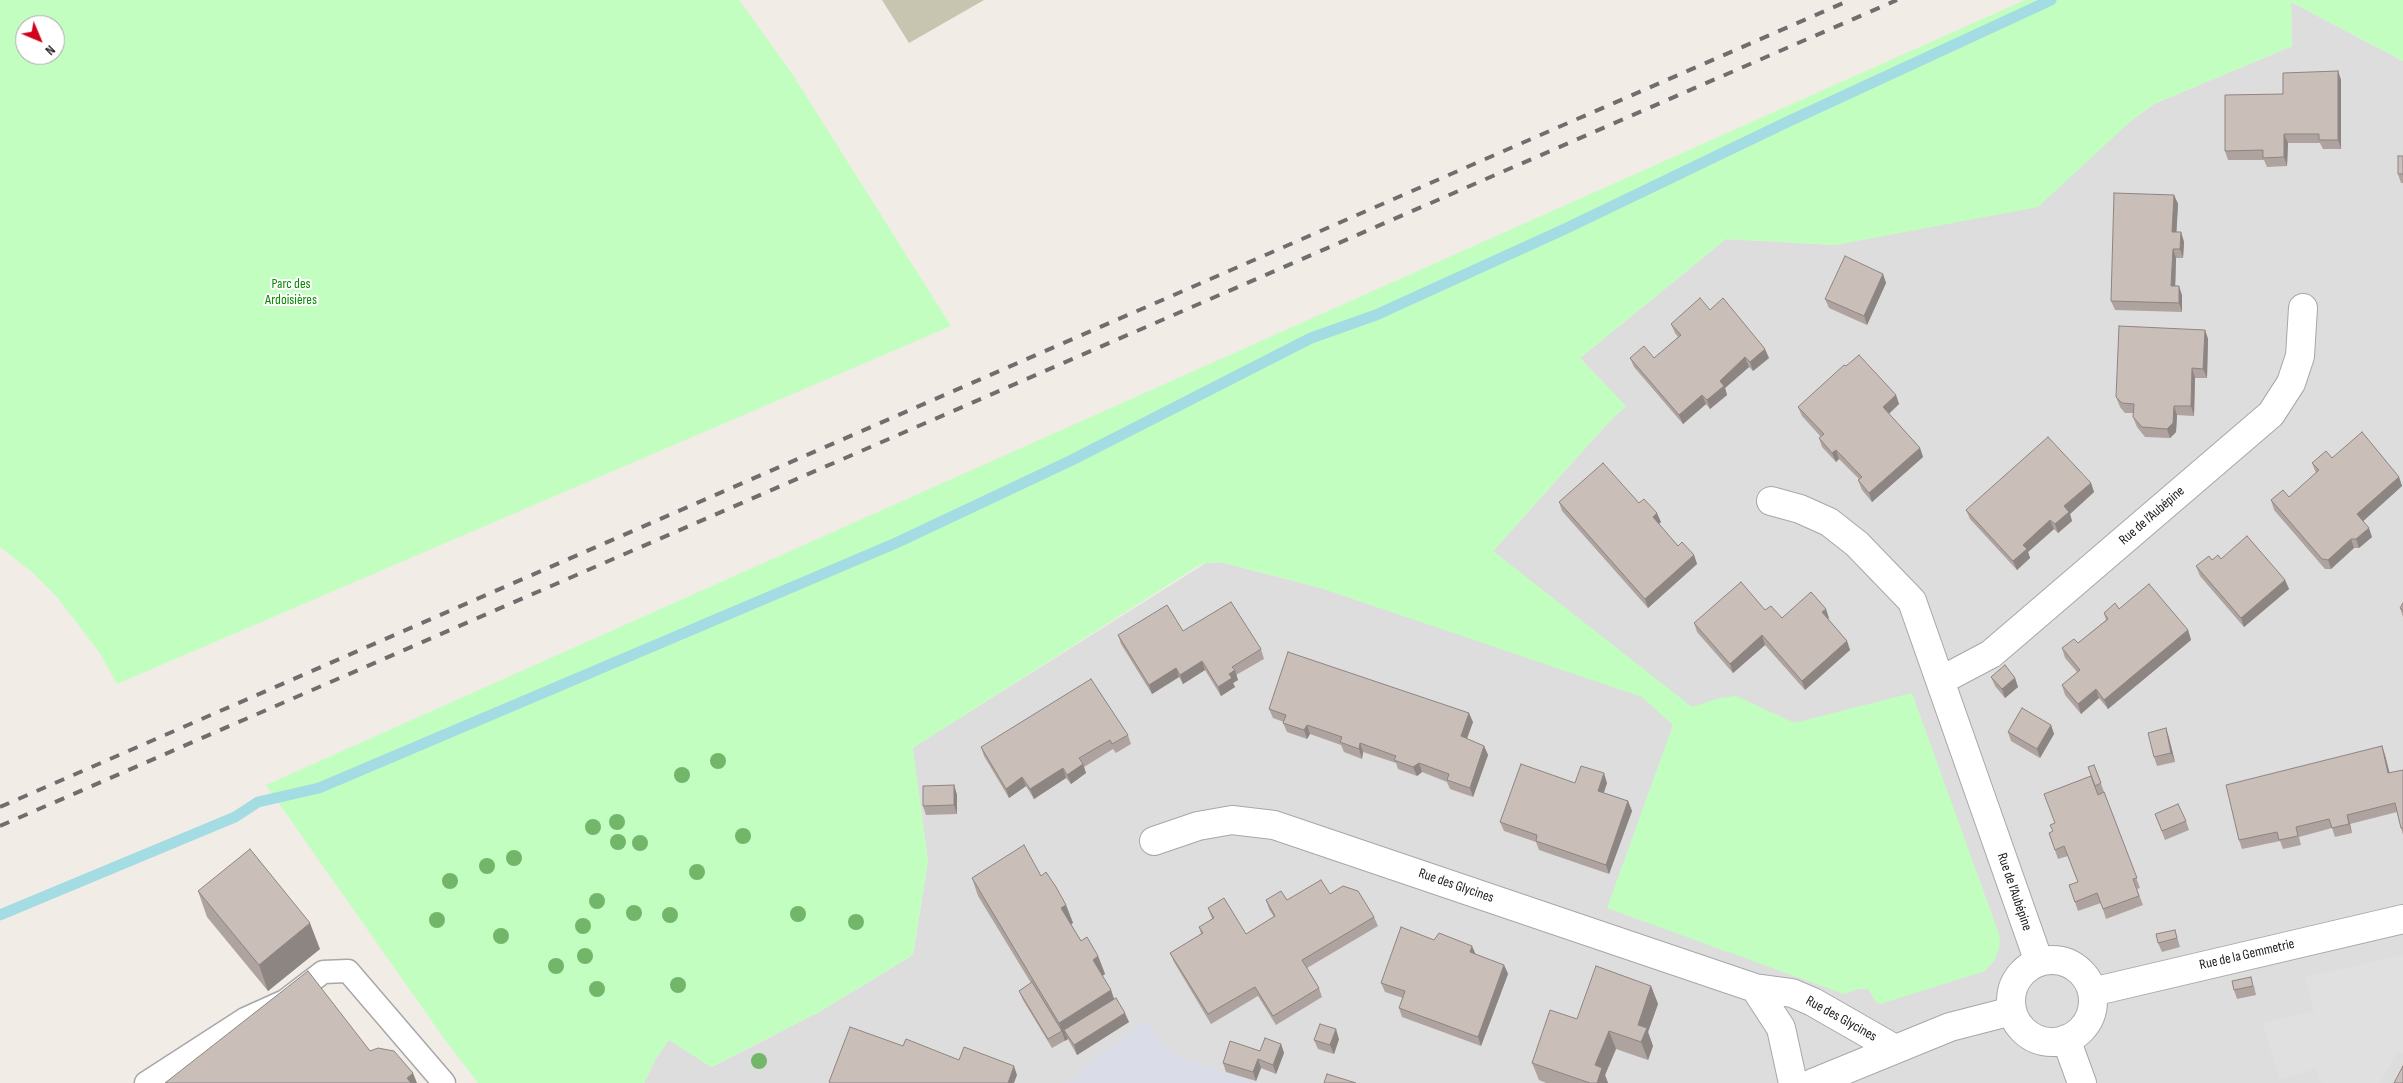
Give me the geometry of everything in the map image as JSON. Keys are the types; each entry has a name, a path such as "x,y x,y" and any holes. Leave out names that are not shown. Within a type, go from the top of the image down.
{"street":[{"name":"Rue de l’Aubépine","path":"1940,681 1991,654 2271,414 2291,383 2300,356 2303,308"},
{"name":"Rue de l’Aubépine","path":"1771,500 1800,509 1829,522 1858,544 1912,601 2039,962"},
{"name":"Rue des Glycines","path":"1154,841 1198,826 1232,820 1274,825 1755,988 1792,993 1895,1049"},
{"name":"Rue de la Gemmetrie","path":"2092,992 2403,919"},
{"path":"2052,960 2072,965 2086,979 2092,992 2093,1004 2085,1025 2076,1034 2053,1042 2040,1040 2028,1035 2019,1026 2012,1011 2010,1001 2012,988 2018,977 2027,968 2039,962 2052,960"},
{"path":"1755,988 1781,1028 1792,1083"},
{"path":"1813,1083 1950,1026 2012,1011"},
{"path":"2066,1039 2082,1083"}],"lane":[{"path":"146,1083 245,1019 284,1001 323,972 348,971 444,1083"}],"shaded area":[{"path":"882,0 984,0 909,43"},
{"path":"2291,2 2403,61 2403,1083 644,1083 656,1058 669,1039 712,1067 819,1012 913,955 928,861 912,748 1206,563 1220,562 1321,588 1422,622 1493,551 1625,406 1580,358 1726,239 1836,245 2131,121 2154,104 2292,46"},
{"path":"2403,955 2403,1053 2396,1054 2380,1083 2321,1083 2316,1069 2280,1079 2262,1023 2314,1011 2305,977"},
{"path":"1145,1020 1174,1056 1256,1083 1066,1083"}],"green space":[{"name":"Parc des Ardoisières","path":"0,0 739,0 791,72 951,326 117,684 99,652 57,597 33,573 0,547"},
{"path":"2025,0 2403,0 2403,61 2291,2 2292,46 2154,104 2131,121 2038,207 1836,245 1726,239 1580,358 1626,406 1606,425 1493,551 1692,707 1720,698 1736,696 1792,722 1798,722 1912,693 2000,937 1999,949 1994,961 1985,971 1880,1004 1876,1002 1868,989 1858,989 1845,994 1841,993 1607,908 1673,725 1642,697 1321,588 1220,562 1206,563 1196,567 913,748 928,861 913,955 819,1012 711,1067 669,1040 656,1058 644,1083 478,1083 445,1040 266,785"}],"building":[{"path":"2338,71 2338,140 2319,140 2319,134 2284,134 2284,157 2263,158 2263,150 2225,151 2225,95 2283,94 2283,73"},
{"path":"2398,156 2403,156 2403,174 2398,174"},
{"path":"2114,193 2174,195 2172,232 2181,232 2180,249 2173,249 2171,286 2179,286 2179,303 2111,301"},
{"path":"1845,256 1883,274 1864,316 1825,299"},
{"path":"1700,298 1710,310 1723,298 1765,349 1750,362 1745,357 1720,381 1724,386 1707,400 1702,395 1679,415 1630,358 1644,346 1654,358 1681,335 1671,324"},
{"path":"2119,326 2205,330 2203,369 2192,368 2191,406 2174,406 2173,423 2167,429 2142,427 2133,417 2134,404 2122,403 2116,397"},
{"path":"1859,355 1896,395 1883,407 1920,448 1869,493 1858,480 1862,477 1836,450 1832,453 1819,438 1824,434 1798,407 1844,365 1846,366"},
{"path":"2362,432 2399,477 2357,514 2369,528 2356,539 2351,539 2328,560 2322,559 2271,500 2283,490 2289,497 2319,470 2312,463 2326,451 2332,458"},
{"path":"2048,437 2091,483 2064,506 2069,512 2055,524 2050,520 2023,545 2027,549 2013,561 1966,510"},
{"path":"1603,463 1639,503 1644,499 1657,513 1653,517 1678,546 1682,542 1694,555 1645,599 1559,502"},
{"path":"2247,536 2285,580 2241,618 2196,566 2209,556 2212,560 2218,555 2221,559"},
{"path":"1741,582 1765,610 1771,606 1782,618 1811,592 1826,609 1822,612 1847,641 1802,681 1762,635 1730,664 1694,623"},
{"path":"2149,584 2188,630 2104,700 2096,689 2078,704 2062,685 2080,670 2062,648 2074,639 2078,643 2108,619 2104,613 2115,603 2119,609"},
{"path":"1231,602 1261,649 1232,667 1235,670 1229,674 1232,678 1218,687 1202,661 1180,675 1176,668 1149,685 1118,635 1167,605 1183,631"},
{"path":"1288,652 1469,713 1461,736 1484,746 1470,788 1447,780 1449,774 1419,763 1413,767 1394,760 1396,756 1360,743 1359,749 1340,742 1342,737 1307,725 1304,730 1283,723 1286,715 1269,709"},
{"path":"2005,665 2015,678 2002,689 1991,677"},
{"path":"1091,679 1128,735 1112,744 1110,740 1079,758 1083,764 1067,775 1063,768 1030,789 1022,777 1006,789 981,747"},
{"path":"2022,708 2051,725 2037,749 2008,732"},
{"path":"2166,728 2171,753 2154,757 2148,733"},
{"path":"2382,746 2388,773 2403,770 2403,828 2401,828 2395,803 2347,815 2349,824 2332,828 2329,819 2296,827 2298,836 2279,840 2277,832 2239,840 2226,785"},
{"path":"1521,764 1575,783 1581,766 1604,773 1598,791 1628,801 1606,865 1536,841 1537,835 1500,822"},
{"path":"2094,765 2101,783 2095,786 2088,767"},
{"path":"2091,776 2098,795 2104,792 2137,878 2133,879 2139,896 2103,909 2097,893 2075,902 2069,885 2078,882 2064,846 2055,850 2049,833 2053,831 2050,825 2055,823 2044,794"},
{"path":"954,785 954,805 923,806 923,786"},
{"path":"2178,804 2186,821 2162,831 2155,814"},
{"path":"1024,845 1041,876 1046,872 1056,887 1066,905 1061,908 1081,941 1087,937 1098,956 1093,960 1111,990 1059,1023 972,878"},
{"path":"250,849 310,923 259,965 198,891"},
{"path":"1321,880 1330,894 1343,886 1358,891 1374,917 1302,960 1319,988 1273,1016 1255,987 1208,1014 1170,953 1203,933 1199,927 1214,918 1208,908 1224,898 1246,934 1275,916 1266,900 1281,891 1287,900"},
{"path":"1401,927 1434,940 1439,933 1472,946 1470,952 1504,965 1478,1037 1399,1008 1405,991 1381,983"},
{"path":"2175,930 2177,938 2158,943 2156,934"},
{"path":"1596,966 1651,986 1638,1025 1647,1028 1641,1042 1609,1031 1595,1065 1602,1068 1597,1083 1590,1083 1532,1063 1550,1010 1577,1019"},
{"path":"308,971 370,1051 378,1048 394,1051 413,1073 407,1078 411,1083 165,1083"},
{"path":"2251,977 2253,986 2234,990 2232,981"},
{"path":"1032,982 1062,1031 1048,1039 1019,991"},
{"path":"1116,998 1125,1013 1074,1045 1064,1030"},
{"path":"1320,1024 1336,1029 1330,1045 1314,1040"},
{"path":"850,1027 903,1046 906,1039 959,1060 964,1047 1014,1066 1008,1083 831,1083 829,1082"},
{"path":"1265,1038 1281,1044 1273,1065 1258,1059 1253,1072 1223,1063 1230,1041 1260,1051"},
{"path":"2403,1066 2403,1083 2394,1083"},
{"path":"1327,1074 1356,1083 1324,1083"}],"waterway":[{"path":"0,915 235,817 258,802 319,788 896,543 1072,460 1311,338 1376,315 1567,228 1785,123 2051,0"}],"railway":[{"path":"0,807 1850,0"},
{"path":"0,826 1897,0"}]}
